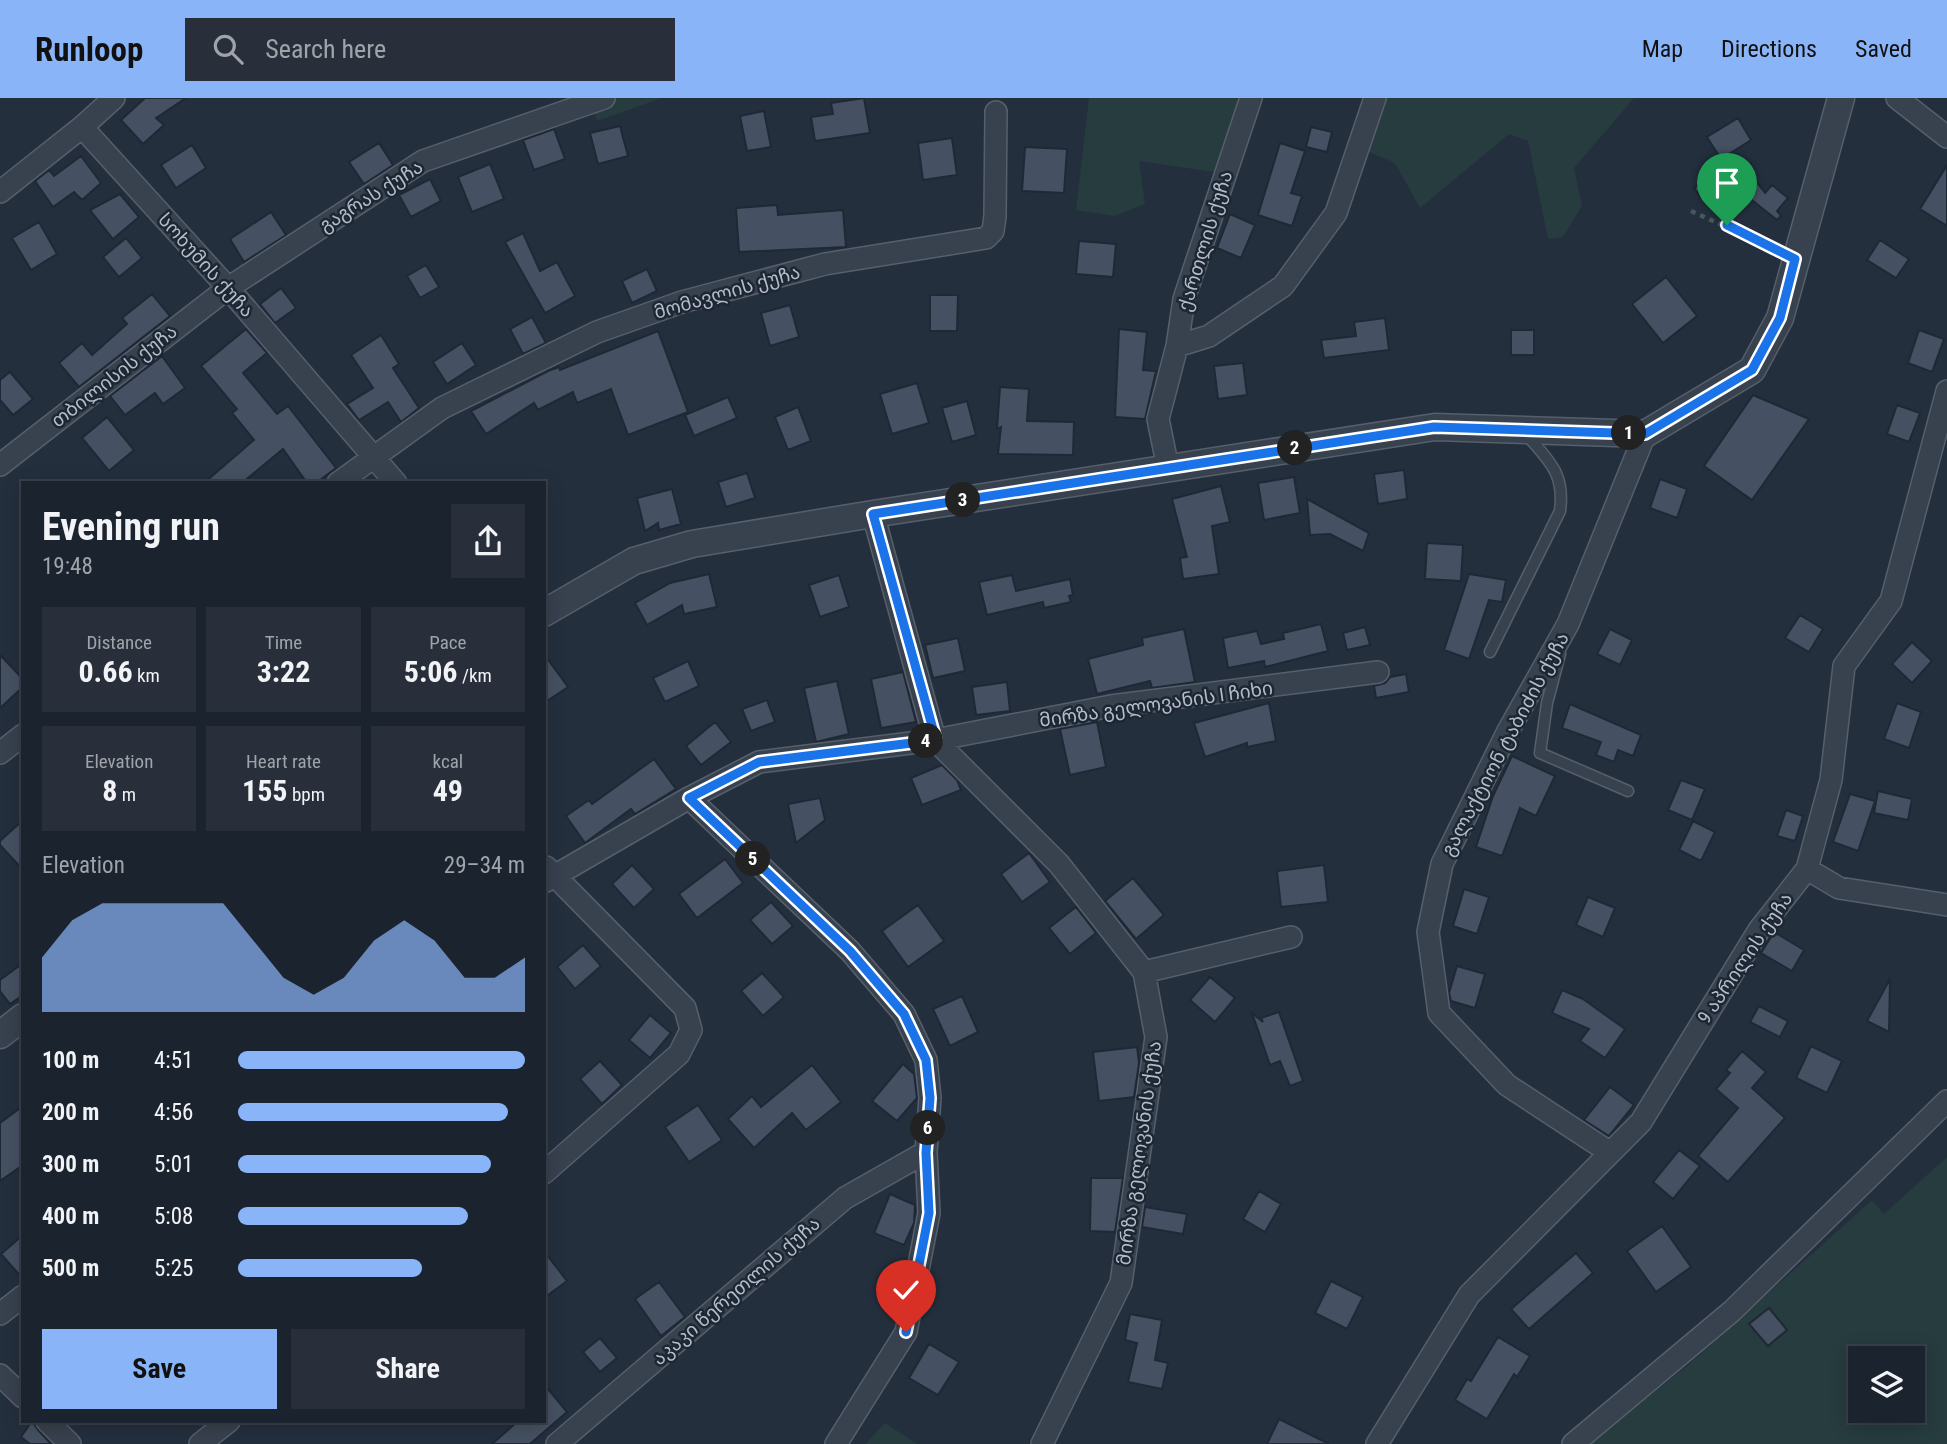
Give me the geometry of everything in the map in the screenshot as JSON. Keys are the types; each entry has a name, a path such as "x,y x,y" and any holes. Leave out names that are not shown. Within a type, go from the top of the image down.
{"street":[{"path":"0,192 114,98"},
{"name":"გაგრას ქუჩა","path":"228,288 423,161 604,98"},
{"name":"ქართლის ქუჩა","path":"1168,468 1158,419 1177,346 1184,299 1251,98"},
{"path":"1177,346 1209,335 1283,286 1336,213 1375,98"},
{"path":"546,612 634,561 692,544 873,514 1434,427 1645,434 1752,370 1780,318 1841,98"},
{"path":"1897,98 1947,137"},
{"name":"მომავლის ქუჩა","path":"372,456 442,408 597,332 658,310 825,264 986,238 993,231 995,216 996,112"},
{"name":"სოხუმის ქუჩა","path":"82,127 228,288 394,481"},
{"name":"თბილისის ქუჩა","path":"0,465 228,288"},
{"name":"9 აპრილის ქუჩა","path":"1377,1444 1469,1295 1641,1122 1759,930 1807,869 1831,780 1844,666 1891,601 1947,391"},
{"name":"გალაქტიონ ტაბიძის ქუჩა","path":"1609,1152 1507,1085 1439,1013 1428,932 1442,864 1508,731 1568,624 1645,434"},
{"path":"341,481 372,456"},
{"name":"მირზა გელოვანის ქუჩა","path":"873,514 936,740 1059,864 1143,972 1156,1037 1121,1283 1042,1444"},
{"name":"მირზა გელოვანის I ჩიხი","path":"547,874 759,762 936,740 1111,706 1378,672"},
{"path":"0,753 21,737"},
{"path":"689,798 850,951 904,1014 926,1060 930,1098 926,1153 929,1213 906,1332 836,1444"},
{"path":"1807,869 1839,888 1947,905"},
{"path":"546,1172 679,1054 691,1030 685,1008 547,874"},
{"path":"1143,972 1291,937"},
{"path":"0,1035 21,1019"},
{"path":"1573,1444 1732,1311 1947,1101"},
{"name":"აკაკი წერეთლის ქუჩა","path":"557,1444 845,1198 926,1153"},
{"path":"0,1314 21,1298"},
{"path":"0,1375 21,1395"},
{"path":"49,1423 70,1444"},
{"path":"200,1444 226,1423"}],"lane":[{"path":"1490,652 1546,543 1562,502 1559,474 1522,430"},
{"path":"1568,624 1547,703 1540,754 1628,791"}],"path":[{"path":"1691,211 1727,225 1795,259"}],"green space":[{"path":"589,98 662,98 597,121"},
{"path":"1089,98 1239,98 1214,172 1139,161 1145,204 1115,216 1076,210"},
{"path":"1387,98 1634,98 1574,168 1582,206 1563,237 1548,239 1528,141 1509,134 1420,208 1395,163 1369,152"},
{"path":"1947,1157 1947,1444 1590,1444 1687,1366 1872,1200 1884,1214"},
{"path":"885,1423 917,1444 865,1444"}],"building":[{"path":"145,98 186,98 156,118 164,125 143,144 121,120"},
{"path":"864,98 870,133 815,141 811,117 833,114 831,103"},
{"path":"764,111 771,147 747,151 740,116"},
{"path":"1738,118 1751,140 1721,159 1707,137"},
{"path":"620,126 628,156 598,164 590,133"},
{"path":"1311,127 1332,132 1327,152 1306,147"},
{"path":"554,129 565,159 534,170 523,140"},
{"path":"952,138 957,175 923,180 918,143"},
{"path":"379,143 393,165 364,184 349,162"},
{"path":"1280,143 1305,151 1291,193 1302,196 1292,226 1258,215"},
{"path":"192,145 206,168 176,188 161,165"},
{"path":"1025,147 1067,149 1064,193 1022,191"},
{"path":"81,156 101,183 82,200 74,192 53,207 35,181 49,170 54,176"},
{"path":"1738,157 1765,193 1772,185 1788,198 1777,211 1781,216 1777,220 1743,193 1726,205 1719,195 1706,204 1694,188"},
{"path":"490,164 504,199 472,212 458,177"},
{"path":"1947,165 1947,226 1920,209"},
{"path":"430,179 441,201 411,217 399,195"},
{"path":"120,194 139,217 113,239 90,210"},
{"path":"777,205 778,215 843,210 846,247 739,252 736,208"},
{"path":"271,212 286,235 244,262 230,239"},
{"path":"1230,214 1255,225 1241,258 1217,248"},
{"path":"39,222 57,254 31,270 12,238"},
{"path":"523,233 540,271 557,262 575,296 545,313 505,242"},
{"path":"126,238 142,258 119,277 103,257"},
{"path":"1880,240 1909,259 1896,278 1867,260"},
{"path":"1079,241 1116,244 1113,277 1076,274"},
{"path":"426,265 439,287 420,298 407,276"},
{"path":"647,269 657,291 632,303 622,281"},
{"path":"1666,277 1697,316 1663,343 1632,304"},
{"path":"281,288 296,308 275,323 260,304"},
{"path":"152,294 170,316 79,387 59,363 82,343 92,355 127,324 122,318"},
{"path":"930,295 958,295 957,331 930,331"},
{"path":"790,305 799,337 770,346 761,313"},
{"path":"532,317 546,343 523,354 510,329"},
{"path":"1385,318 1389,350 1324,358 1321,340 1356,336 1354,322"},
{"path":"246,329 267,353 243,373 277,414 288,406 336,468 319,481 306,481 283,449 244,481 206,481 254,440 232,413 237,409 201,366"},
{"path":"1119,329 1147,332 1143,370 1156,371 1145,419 1115,417"},
{"path":"1511,330 1534,330 1534,355 1511,355"},
{"path":"1919,330 1944,339 1932,372 1908,363"},
{"path":"658,331 688,412 628,435 611,389 577,403 573,392 538,410 534,403 486,434 471,411 548,371 559,367 560,370"},
{"path":"381,335 399,364 393,368 419,408 401,422 388,402 359,420 347,404 373,388 351,355"},
{"path":"462,343 476,365 447,384 433,362"},
{"path":"162,356 185,388 163,404 155,393 125,415 110,396"},
{"path":"1243,363 1247,395 1218,399 1214,366"},
{"path":"10,372 33,399 13,415 0,400 0,380"},
{"path":"917,383 929,423 892,434 880,394"},
{"path":"1000,387 1029,389 1027,421 1074,422 1073,455 998,454 1001,427 997,429"},
{"path":"1753,395 1809,419 1752,500 1704,466"},
{"path":"728,397 737,418 694,436 685,415"},
{"path":"967,401 976,435 952,442 942,408"},
{"path":"1897,405 1920,413 1909,442 1887,434"},
{"path":"798,407 811,441 788,450 775,417"},
{"path":"107,417 134,450 109,471 82,438"},
{"path":"1404,470 1407,499 1378,504 1374,474"},
{"path":"747,473 755,498 726,507 718,482"},
{"path":"1294,477 1300,513 1264,520 1258,483"},
{"path":"1660,479 1687,489 1677,518 1650,508"},
{"path":"1221,486 1230,522 1212,526 1219,574 1183,579 1180,558 1187,557 1172,499"},
{"path":"672,489 681,524 659,530 658,523 645,531 637,498"},
{"path":"1307,499 1369,533 1363,551 1330,534 1310,535"},
{"path":"1427,543 1463,545 1461,581 1425,579"},
{"path":"709,574 717,607 684,614 682,605 647,625 635,603 670,583"},
{"path":"1469,574 1506,580 1502,602 1489,600 1469,659 1444,650"},
{"path":"839,575 849,607 820,617 809,585"},
{"path":"1012,575 1016,591 1070,579 1073,595 1069,596 1071,602 1044,608 1043,602 987,615 979,582"},
{"path":"1800,615 1823,629 1809,652 1785,638"},
{"path":"1321,624 1328,651 1265,667 1264,661 1228,668 1223,638 1257,631 1261,644 1284,639 1283,633"},
{"path":"1365,627 1370,645 1347,650 1343,633"},
{"path":"1184,629 1195,682 1152,688 1150,681 1097,694 1088,659 1143,645 1142,638"},
{"path":"1610,629 1632,640 1620,665 1597,654"},
{"path":"958,638 965,671 933,678 925,645"},
{"path":"1912,642 1932,661 1912,683 1892,664"},
{"path":"0,655 21,677 21,689 0,708"},
{"path":"546,657 568,687 546,702"},
{"path":"688,661 699,686 665,702 653,678"},
{"path":"903,672 916,722 881,728 871,679"},
{"path":"1406,674 1409,692 1376,698 1374,686 1385,683 1390,677"},
{"path":"837,681 849,734 816,742 804,688"},
{"path":"1007,682 1010,711 976,715 972,687"},
{"path":"767,700 775,722 751,731 742,709"},
{"path":"1269,703 1276,741 1247,747 1247,743 1205,757 1194,723"},
{"path":"1897,703 1921,712 1909,748 1884,739"},
{"path":"1570,704 1641,735 1633,756 1618,750 1614,762 1596,755 1601,742 1562,728"},
{"path":"715,722 731,742 701,765 686,746"},
{"path":"1097,722 1106,767 1070,775 1060,729"},
{"path":"1512,756 1555,776 1536,816 1520,808 1502,856 1476,847 1493,796"},
{"path":"654,759 676,789 635,814 631,809 585,843 566,816 589,800 592,804"},
{"path":"942,765 957,780 961,790 922,805 911,778"},
{"path":"1681,780 1705,789 1692,820 1668,810"},
{"path":"1878,791 1912,799 1908,820 1874,813"},
{"path":"1850,794 1875,801 1858,851 1833,842"},
{"path":"820,798 825,820 796,843 788,804"},
{"path":"1786,810 1803,816 1795,841 1777,836"},
{"path":"1693,821 1715,832 1701,861 1679,850"},
{"path":"21,822 21,868 0,845 0,841"},
{"path":"1029,853 1050,882 1022,902 1001,874"},
{"path":"725,859 743,883 697,918 679,894"},
{"path":"632,865 654,889 634,908 612,884"},
{"path":"1324,865 1328,902 1281,907 1277,871"},
{"path":"1133,878 1164,915 1136,939 1105,901"},
{"path":"1464,889 1489,897 1477,934 1453,926"},
{"path":"1588,897 1615,908 1603,937 1576,925"},
{"path":"771,902 793,926 772,944 750,920"},
{"path":"918,905 944,941 908,967 882,931"},
{"path":"1076,907 1096,933 1070,954 1049,928"},
{"path":"1774,932 1804,950 1792,971 1761,953"},
{"path":"583,945 601,966 575,989 557,967"},
{"path":"21,964 21,996 10,1004 0,991 0,980"},
{"path":"1457,966 1485,974 1475,1008 1451,1001 1449,993"},
{"path":"762,973 784,997 763,1016 741,991"},
{"path":"1210,977 1235,998 1215,1022 1190,1000"},
{"path":"1890,979 1889,1032 1867,1021"},
{"path":"1562,990 1583,999 1625,1029 1605,1058 1580,1041 1589,1029 1552,1013"},
{"path":"962,996 978,1032 950,1046 933,1009"},
{"path":"1759,1006 1788,1021 1780,1037 1750,1022"},
{"path":"1279,1012 1303,1081 1290,1086 1280,1061 1270,1065 1252,1013 1263,1022 1261,1018"},
{"path":"650,1015 671,1033 650,1058 629,1040"},
{"path":"1811,1046 1842,1061 1827,1093 1796,1078"},
{"path":"1137,1047 1139,1063 1134,1097 1099,1101 1093,1052"},
{"path":"1742,1051 1766,1072 1752,1088 1785,1118 1728,1182 1698,1156 1738,1108 1716,1089 1730,1073 1726,1070"},
{"path":"600,1061 622,1085 602,1104 580,1079"},
{"path":"903,1064 914,1074 917,1098 897,1121 872,1101"},
{"path":"812,1065 841,1102 806,1130 792,1113 754,1148 728,1119 752,1096 761,1107"},
{"path":"1610,1087 1634,1105 1609,1136 1584,1120"},
{"path":"698,1105 722,1140 689,1162 665,1127"},
{"path":"21,1107 21,1166 0,1181 0,1123"},
{"path":"1679,1150 1700,1166 1673,1199 1653,1182"},
{"path":"1091,1178 1123,1178 1115,1232 1090,1231"},
{"path":"1259,1191 1281,1204 1265,1232 1243,1219"},
{"path":"890,1194 915,1205 914,1223 904,1245 874,1233"},
{"path":"1145,1207 1187,1214 1183,1234 1142,1227"},
{"path":"1662,1226 1691,1267 1656,1292 1627,1251"},
{"path":"21,1237 21,1277 1,1254"},
{"path":"1576,1253 1593,1273 1529,1329 1511,1309"},
{"path":"546,1254 567,1281 546,1297"},
{"path":"1331,1281 1363,1297 1347,1329 1315,1313"},
{"path":"659,1282 685,1317 661,1336 635,1299"},
{"path":"1769,1308 1787,1330 1768,1346 1749,1324"},
{"path":"1130,1314 1162,1320 1155,1360 1168,1363 1162,1389 1128,1382 1137,1343 1125,1340"},
{"path":"1498,1337 1530,1356 1517,1377 1514,1374 1487,1419 1455,1400 1467,1379 1471,1381"},
{"path":"600,1338 617,1358 600,1372 583,1352"},
{"path":"929,1344 959,1362 938,1395 909,1378"},
{"path":"546,1386 567,1412 530,1444 492,1444 516,1423 546,1423"},
{"path":"1279,1419 1329,1444 1267,1444"},
{"path":"33,1423 51,1444 30,1444 21,1437"}],"route":[{"path":"906,1332 929,1213 926,1153 930,1098 926,1060 904,1014 850,951 689,798 759,762 936,740 873,514 1434,427 1645,434 1752,370 1780,318 1795,259 1727,225"}]}
